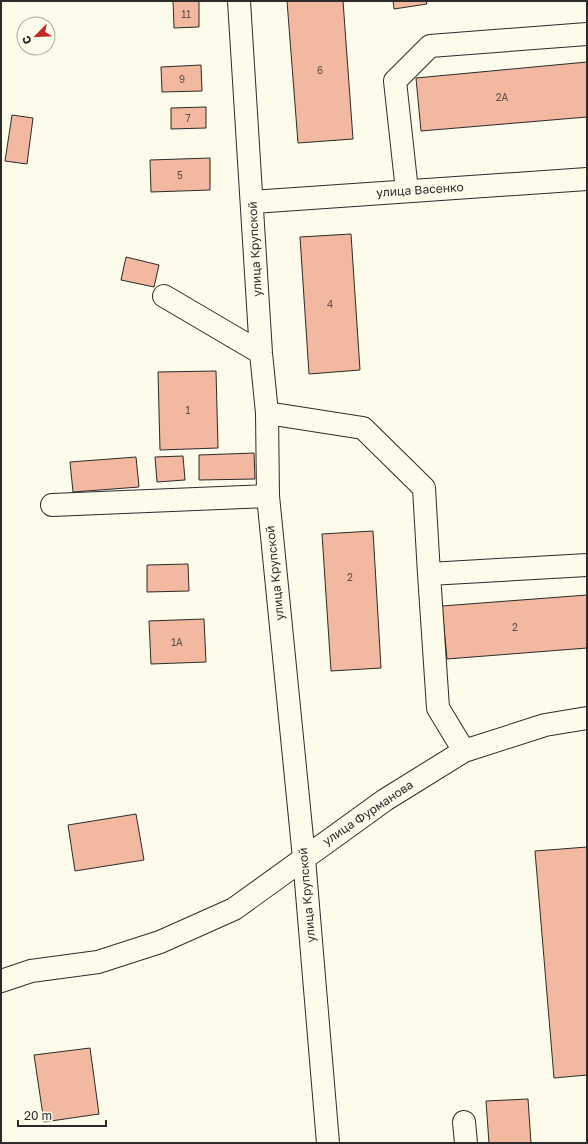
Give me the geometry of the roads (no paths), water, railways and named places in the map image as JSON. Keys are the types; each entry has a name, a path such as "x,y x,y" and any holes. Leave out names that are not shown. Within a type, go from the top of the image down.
{"street":[{"name":"улица Крупской","path":"238,1 261,353 267,413 268,496 304,858 328,1143"},
{"path":"407,191 395,81 430,46 587,34"},
{"name":"улица Васенко","path":"252,202 587,179"},
{"path":"164,296 261,353"},
{"path":"267,413 363,428 424,488 438,708 464,751"},
{"path":"52,505 268,496"},
{"path":"429,574 587,565"},
{"name":"улица Фурманова","path":"1,981 32,971 98,962 160,942 234,909 385,800 464,751 545,725 587,718"},
{"path":"464,1122 466,1143"}]}
